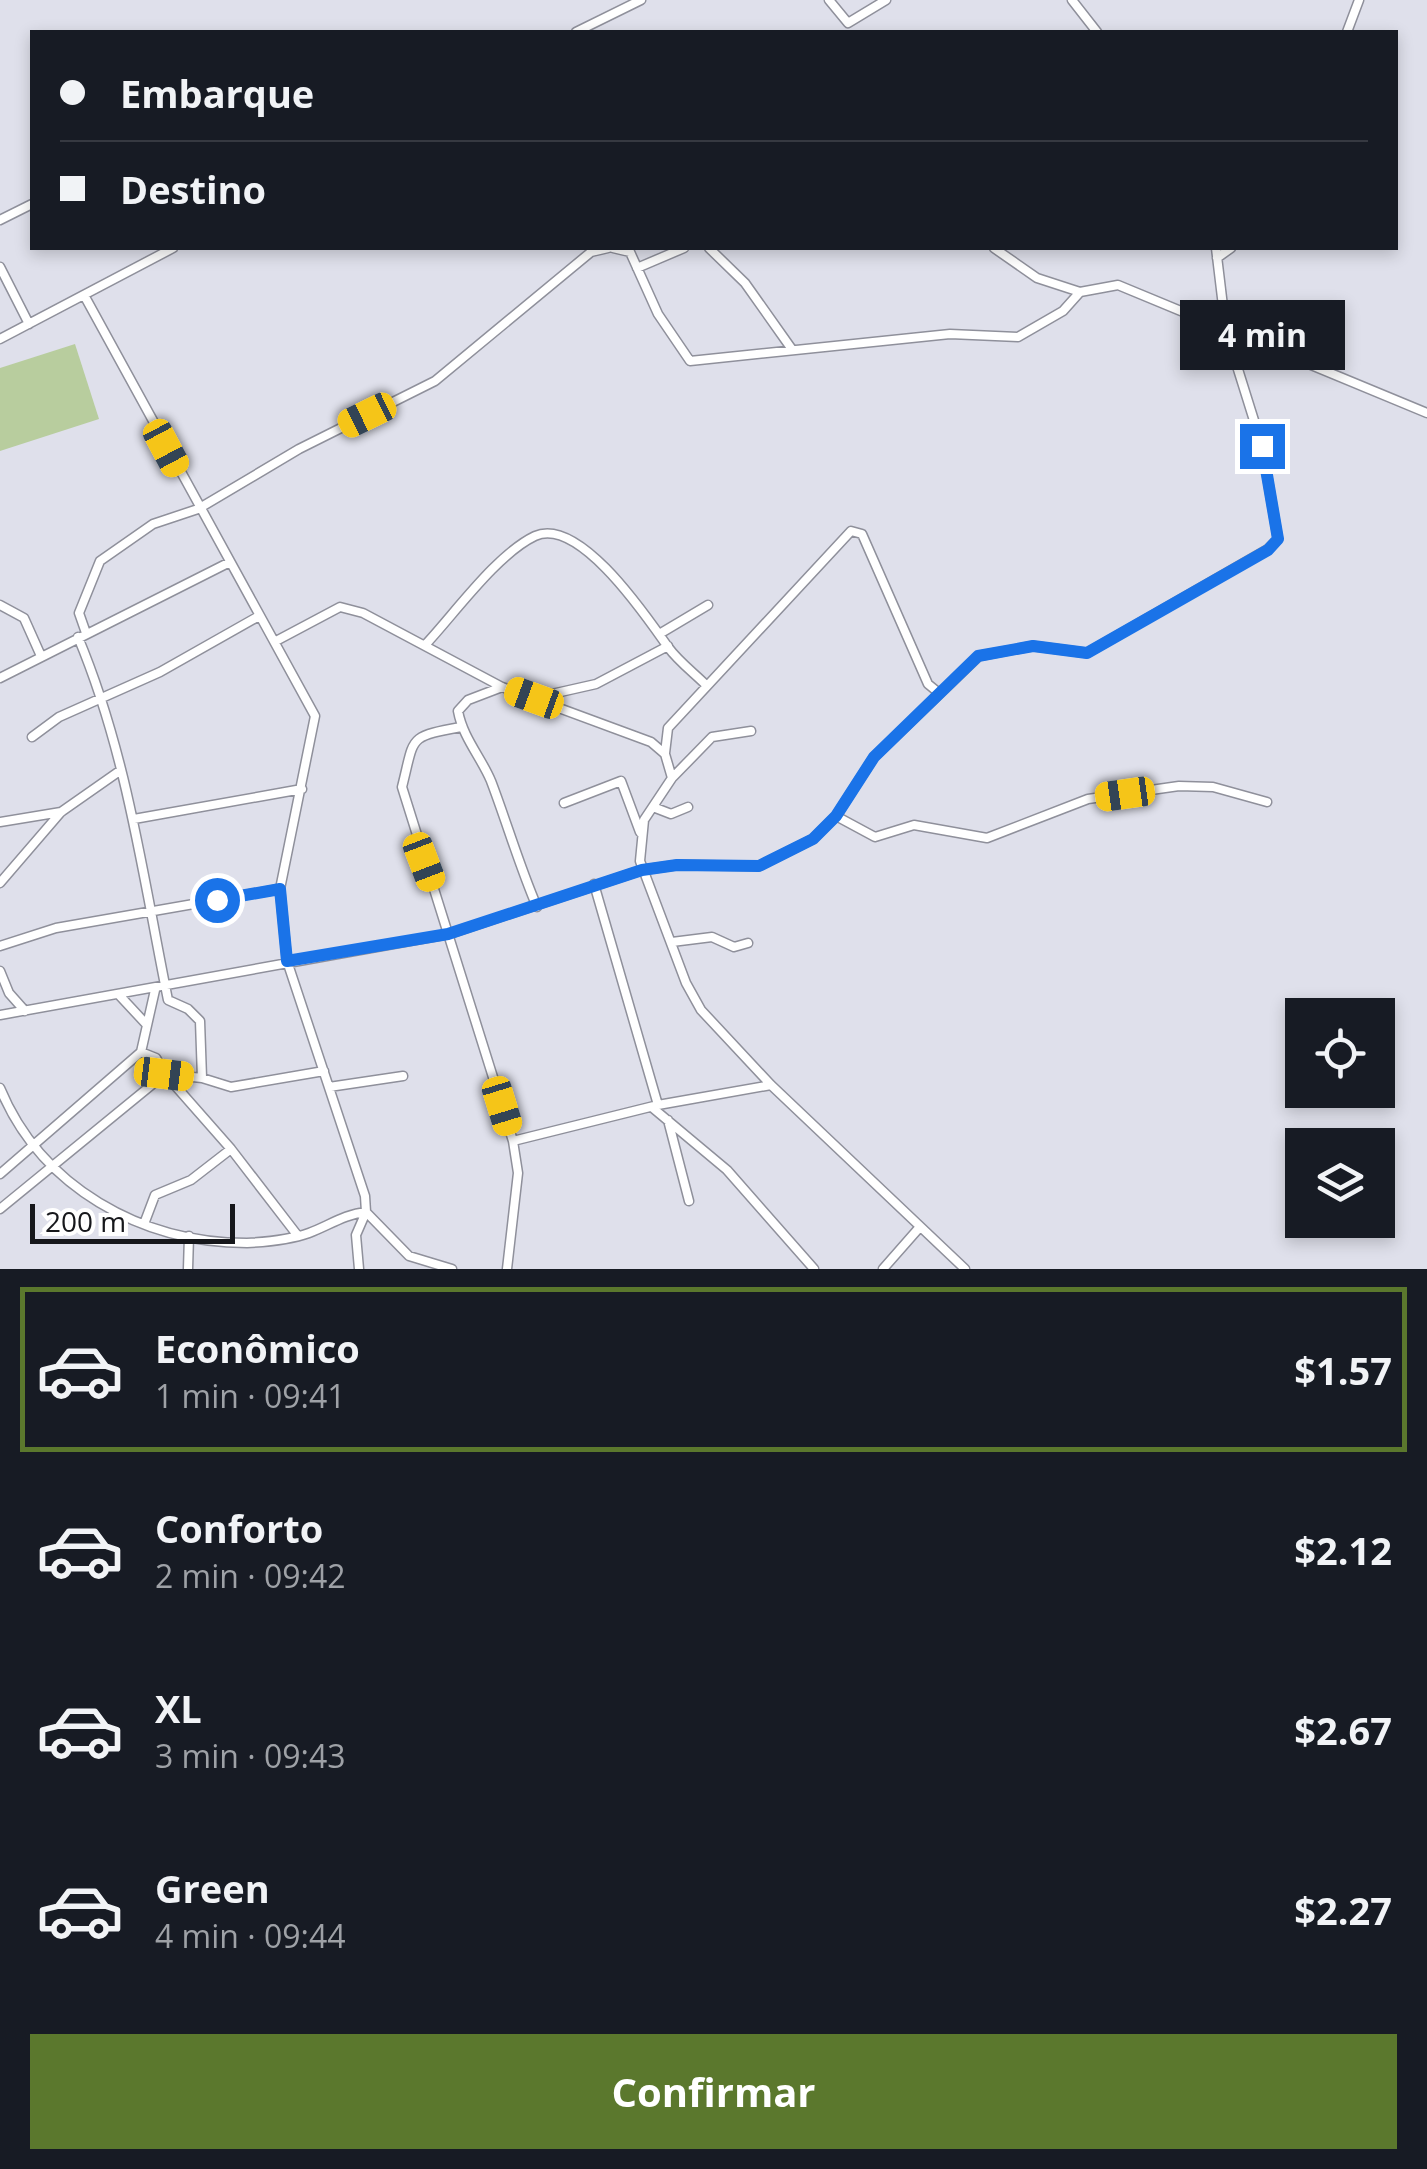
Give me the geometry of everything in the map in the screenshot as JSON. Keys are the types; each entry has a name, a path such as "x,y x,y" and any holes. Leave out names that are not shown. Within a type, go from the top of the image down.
{"street":[{"path":"580,30 641,0"},
{"path":"829,0 848,23 886,0"},
{"path":"1072,0 1095,30"},
{"path":"1349,30 1359,0"},
{"path":"0,220 30,205"},
{"path":"0,338 169,250"},
{"path":"202,1078 200,1021 188,1009 168,1000 134,819 104,700 82,635 80,613 100,561 154,524 198,509 299,449 435,381 591,252 601,250"},
{"path":"620,250 630,252 658,314 690,361 704,363 792,348 950,334 1018,338 1064,311 1080,292"},
{"path":"637,268 679,250"},
{"path":"711,250 745,284 792,348"},
{"path":"997,250 1037,278 1080,292 1118,285 1427,413"},
{"path":"0,1016 448,934 642,870 677,865 759,866 813,839 836,816 874,757 978,656 1033,646 1087,653 1268,550 1278,539 1262,446 1226,331 1216,250"},
{"path":"1217,258 1228,250"},
{"path":"0,266 30,324"},
{"path":"84,295 314,716 280,889 287,961 366,1212 410,1256 452,1269"},
{"path":"426,644 511,553 534,536 552,531 571,538 631,594 668,646 706,685"},
{"path":"672,778 666,754 668,728 851,531 862,534 928,684 940,693"},
{"path":"0,678 228,563"},
{"path":"0,604 24,618 41,656"},
{"path":"662,633 708,605"},
{"path":"276,641 340,608 364,614 502,687 651,742 666,754"},
{"path":"32,737 59,717 104,700 260,616"},
{"path":"534,698 596,684 668,646"},
{"path":"502,687 468,700 458,711 461,727 490,780 506,834 537,907"},
{"path":"461,727 420,734 414,741 402,786 512,1141 518,1173 508,1269"},
{"path":"640,832 672,778 712,737 751,732"},
{"path":"0,883 61,812 122,770"},
{"path":"564,804 621,781 640,832 642,870 702,1010 771,1085 918,1228 966,1269"},
{"path":"836,816 875,837 914,825 987,838 1088,799 1179,786 1213,787 1267,802"},
{"path":"134,819 302,789"},
{"path":"653,808 671,814 688,807"},
{"path":"0,822 61,812"},
{"path":"594,884 656,1107 727,1170 814,1269"},
{"path":"0,946 56,928 280,889"},
{"path":"672,942 712,937 734,947 748,943"},
{"path":"0,971 9,993 25,1012"},
{"path":"0,1174 141,1052 155,990"},
{"path":"120,996 147,1025"},
{"path":"141,1052 156,1058 164,1074 230,1148 298,1236"},
{"path":"0,1209 164,1074 202,1078 231,1087 324,1071"},
{"path":"329,1087 403,1076"},
{"path":"512,1141 771,1085"},
{"path":"0,1088 50,1168 87,1196 144,1224 189,1236 248,1242 298,1236 366,1212"},
{"path":"668,1120 688,1200"},
{"path":"144,1224 155,1195 191,1180 230,1148"},
{"path":"358,1269 356,1236 366,1212"},
{"path":"883,1269 918,1228"},
{"path":"188,1269 189,1236"}],"green space":[{"path":"75,344 99,419 0,451 0,368"}],"route":[{"path":"217,900 280,889 287,961 448,934 642,870 677,865 759,866 813,839 836,816 874,757 978,656 1033,646 1087,653 1268,550 1278,539 1262,446"}]}
